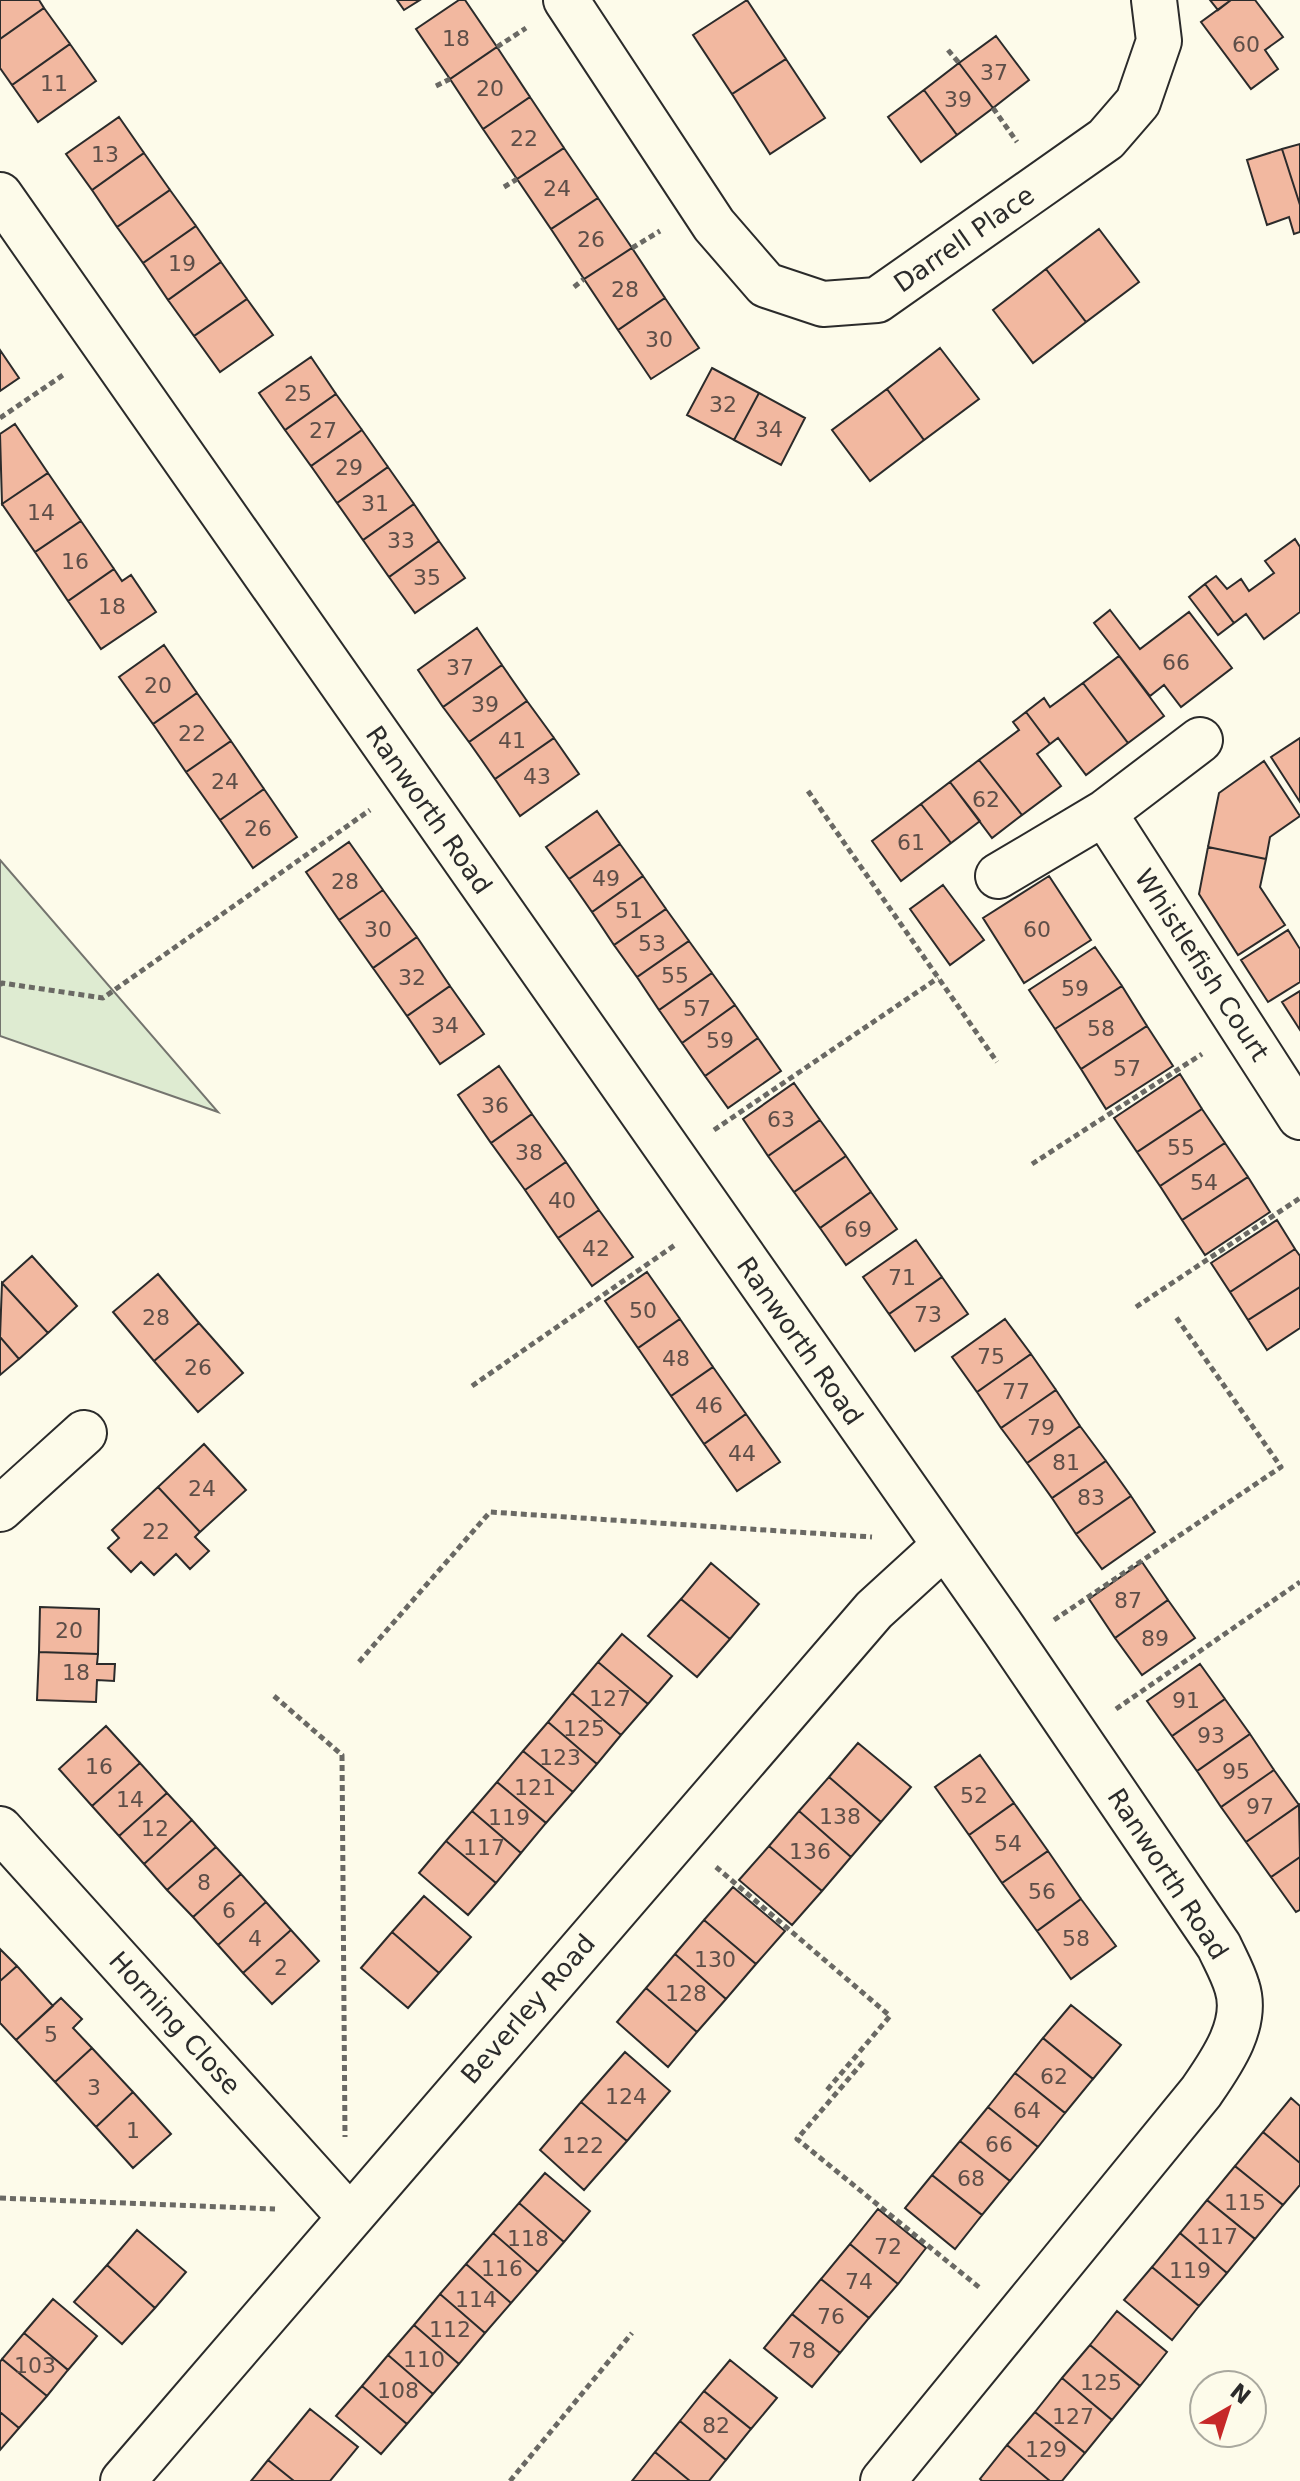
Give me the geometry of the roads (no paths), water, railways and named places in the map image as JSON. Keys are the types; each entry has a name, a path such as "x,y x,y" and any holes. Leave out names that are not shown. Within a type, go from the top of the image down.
{"street":[{"name":"Darrell Place","path":"566,0 714,225 766,285 823,304 877,300 1106,139 1138,102 1159,41 1154,0"},
{"name":"Ranworth Road","path":"0,195 944,1546 1219,1946 1238,1990 1237,2027 1223,2060 1201,2092 883,2481"},
{"path":"998,876 1104,813 1200,740"},
{"name":"Whistlefish Court","path":"1104,813 1300,1117"},
{"path":"0,1509 84,1433"},
{"name":"Beverley Road","path":"123,2481 874,1610 944,1546"},
{"name":"Horning Close","path":"0,1829 349,2216"}]}
